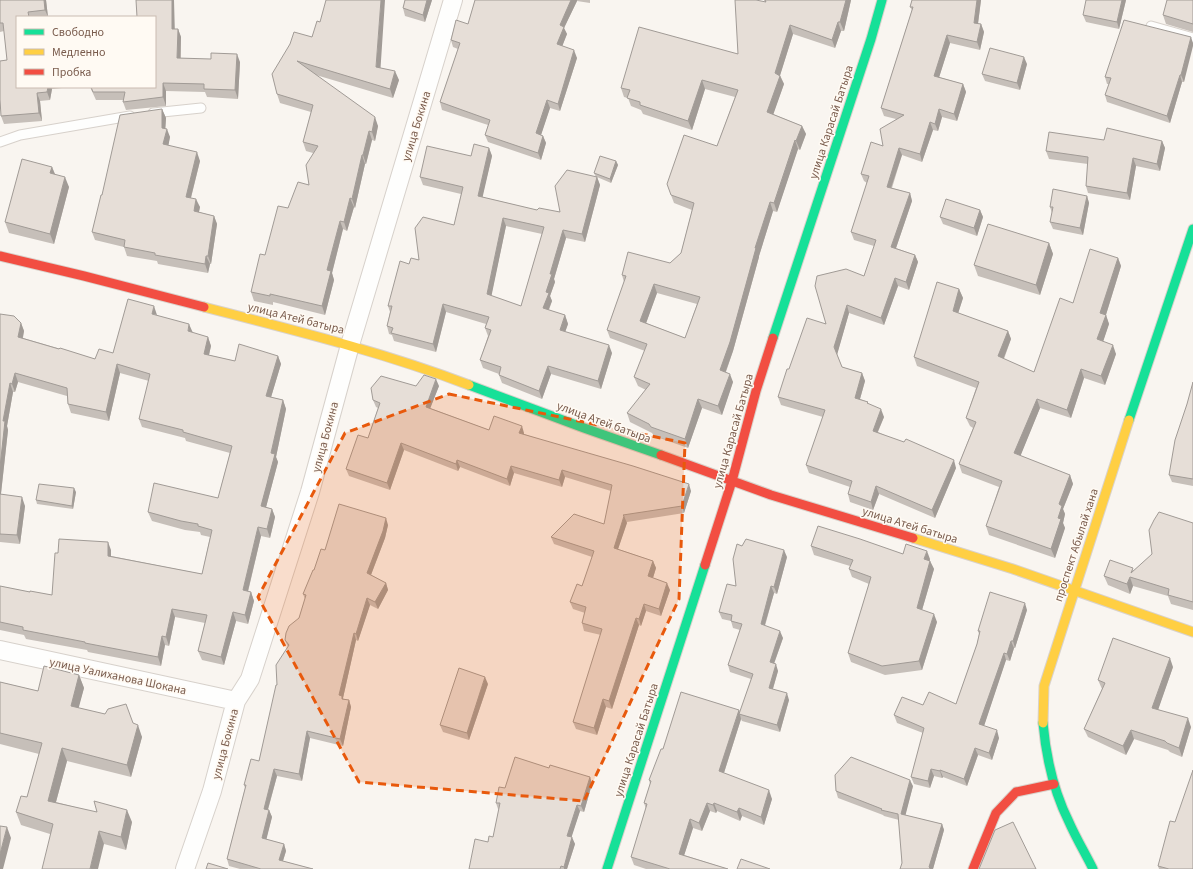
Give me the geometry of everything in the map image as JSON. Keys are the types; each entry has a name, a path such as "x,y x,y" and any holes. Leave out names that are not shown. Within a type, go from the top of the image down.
{"main road":[{"name":"улица Карасай Батыра","path":"607,869 732,481 756,391 871,39 882,0"},
{"name":"проспект Абылай хана","path":"1093,869 1068,821 1054,784 1044,729 1044,686 1117,455 1193,229"},
{"name":"улица Атей батыра","path":"0,256 350,345 442,374 584,428 814,509 953,550 1193,632"},
{"path":"973,869 996,813 1016,792 1054,784"}],"street":[{"name":"улица Бокина","path":"185,869 212,791 236,701 250,679 310,492 350,345 453,0"},
{"name":"улица Уалиханова Шокана","path":"0,650 236,701"}],"lane":[{"path":"1151,26 1193,38"},
{"path":"0,142 20,135 86,123 135,115 201,108"}],"highlighted area":[{"path":"449,394 685,443 679,599 584,801 359,782 258,597 345,433"}],"building":[{"path":"0,0 44,0 45,10 28,12 29,16 16,16 16,88 48,88 47,92 37,93 39,113 1,116 0,61 7,60 3,23 0,23"},
{"path":"136,0 172,0 172,29 178,29 177,58 211,59 211,53 237,54 235,90 204,89 204,84 163,83 163,97 123,102 125,92 93,92 91,88 156,88 156,16 137,16"},
{"path":"326,0 381,0 376,67 395,71 390,89 297,61 375,117 372,132 369,131 362,155 352,199 350,198 344,222 340,221 327,270 331,271 322,306 270,294 270,296 251,292 260,254 265,255 278,206 288,208 298,182 309,185 306,165 318,146 303,142 313,105 277,94 272,74 290,44 294,32 312,37 317,21 320,22"},
{"path":"405,0 427,0 423,15 403,8"},
{"path":"475,0 571,0 560,25 564,27 557,44 574,50 558,104 547,100 536,133 543,136 538,153 485,135 490,120 440,102 460,43 451,40 456,20 468,24"},
{"path":"735,0 756,0 766,2 765,0 846,0 840,22 838,22 832,40 790,25 775,73 780,76 767,112 802,126 796,141 795,140 774,203 770,202 755,248 730,342 720,370 730,374 718,406 698,399 685,439 651,427 649,424 627,413 650,384 634,377 647,344 607,330 626,276 622,275 628,252 670,263 681,253 694,203 671,195 667,184 684,135 717,146 738,90 702,80 688,121 640,105 640,102 627,98 630,90 621,88 639,27 738,54","holes":["654,284 700,297 685,338 640,321"]},
{"path":"912,0 977,0 974,23 981,24 977,42 947,35 934,76 963,84 954,114 939,109 935,124 930,122 920,154 899,148 887,187 910,193 891,247 915,255 906,282 895,278 881,318 847,305 834,347 842,367 862,373 855,398 868,402 867,403 881,409 873,431 904,442 906,439 954,460 932,510 876,486 871,502 848,494 852,481 806,465 825,410 778,397 787,369 789,369 807,318 826,324 815,286 817,276 846,269 864,276 876,240 851,232 869,176 861,174 871,142 883,146 880,129 904,115 881,108 913,7 910,7"},
{"path":"1086,0 1122,0 1117,22 1083,15"},
{"path":"1167,0 1193,0 1193,24 1163,15"},
{"path":"1124,20 1191,37 1181,75 1167,116 1105,95 1111,78 1105,77"},
{"path":"990,48 1024,57 1017,83 982,74"},
{"path":"162,109 162,128 167,129 163,144 197,152 186,197 196,199 194,211 214,216 208,256 206,256 205,264 155,255 155,253 124,247 125,240 92,232 120,115"},
{"path":"1107,128 1162,141 1157,164 1133,158 1127,193 1086,186 1088,157 1046,151 1049,132 1104,140"},
{"path":"474,144 489,148 478,196 537,210 539,208 560,212 555,186 567,170 597,177 582,234 563,230 546,292 549,293 543,308 565,315 560,330 609,345 598,381 548,366 539,391 499,375 501,367 480,360 491,330 485,328 489,317 443,304 433,344 391,333 393,328 387,326 392,306 388,306 400,261 409,264 411,258 419,260 415,228 423,217 454,225 463,187 420,177 427,146 471,156","holes":["503,218 544,227 521,306 487,294"]},
{"path":"600,156 616,161 610,179 594,173"},
{"path":"22,159 52,167 50,173 65,177 50,234 5,222"},
{"path":"1053,189 1087,196 1080,228 1050,222 1053,207 1050,207"},
{"path":"946,199 980,210 974,228 940,217"},
{"path":"988,224 1049,243 1036,285 974,265"},
{"path":"1090,249 1118,258 1100,313 1106,315 1097,339 1113,345 1101,376 1081,369 1067,410 1037,399 1014,453 1070,475 1059,504 1062,506 1058,518 1061,519 1051,549 986,526 1002,481 959,464 976,422 966,418 979,382 914,357 937,282 959,289 953,311 1008,331 998,356 1034,372 1060,298 1073,303"},
{"path":"128,299 154,306 152,314 189,324 188,331 208,337 204,354 235,361 239,344 278,356 266,396 283,400 271,453 275,454 261,506 272,509 267,529 258,527 243,590 251,592 245,615 233,612 221,657 198,651 207,615 172,609 166,637 162,636 158,657 23,630 23,627 0,622 0,586 52,595 55,553 58,553 59,539 108,542 108,556 202,574 212,530 198,526 198,524 148,512 154,483 218,498 232,446 183,432 183,430 139,419 150,374 117,364 106,412 68,404 67,388 15,373 12,384 10,383 3,421 5,421 0,467 0,314 14,316 21,323 18,337 95,359 99,349 113,353"},
{"path":"424,375 436,379 426,407 489,430 494,416 522,426 519,433 689,484 682,506 623,515 624,516 614,548 653,561 648,576 667,583 659,609 644,604 639,619 636,618 609,701 603,699 594,728 573,722 602,629 582,623 586,607 570,602 577,584 582,586 594,551 551,537 574,514 604,524 612,485 562,470 559,480 511,466 507,479 457,460 456,464 401,443 387,483 346,469 358,435 368,438 380,403 373,400 371,388 381,376 416,386"},
{"path":"1193,382 1193,479 1169,475 1175,440"},
{"path":"39,484 74,488 72,506 36,500"},
{"path":"0,494 22,497 17,535 0,534"},
{"path":"339,504 386,518 383,531 367,573 386,583 375,602 367,598 356,634 354,633 339,695 342,696 342,699 349,700 340,739 307,731 299,774 274,769 264,809 269,810 262,838 284,844 279,860 313,869 261,869 227,859 246,785 244,785 251,759 259,761 277,685 276,665 289,645 285,640 286,633 289,626 299,618 306,595 303,594 314,570 321,549 325,550"},
{"path":"1159,512 1193,523 1193,602 1168,595 1169,589 1130,577 1127,584 1104,576 1110,560 1133,568 1131,573 1152,554 1149,530"},
{"path":"818,526 903,554 906,544 927,551 924,559 930,561 917,608 934,614 919,661 882,666 848,653 871,577 849,569 853,560 811,546"},
{"path":"746,539 784,550 774,587 771,586 761,624 780,631 770,662 776,664 769,688 787,693 777,725 739,714 753,674 728,665 742,624 731,621 732,615 719,612 727,584 736,586 733,559 737,544 742,546"},
{"path":"990,592 1025,603 1013,641 1011,641 1007,654 1004,653 979,724 997,730 989,753 975,748 964,779 940,770 931,769 928,781 911,777 924,728 894,715 902,697 923,705 929,692 956,704 977,644 980,631 978,631"},
{"path":"1113,638 1170,658 1152,708 1188,718 1179,748 1165,741 1131,730 1123,746 1084,729 1105,683 1098,680"},
{"path":"44,666 79,675 71,706 105,714 108,709 126,704 133,723 138,725 127,765 62,748 48,801 97,812 94,801 127,810 121,837 99,831 90,869 42,869 53,824 16,812 21,796 27,797 42,743 0,733 0,682 38,691"},
{"path":"459,668 485,677 467,733 440,725"},
{"path":"681,692 739,710 719,771 769,790 761,817 739,808 737,812 714,803 713,805 707,803 699,823 690,819 679,854 728,869 670,869 631,857 647,804 644,803 651,781 649,780 661,749 663,749"},
{"path":"515,757 549,768 550,765 590,777 581,806 577,805 567,836 572,837 564,867 561,866 560,869 469,869 475,839 488,842 489,836 493,837 500,803 496,803 499,787 505,788"},
{"path":"851,757 910,780 901,814 942,824 929,867 930,869 900,869 902,863 898,814 881,810 882,809 836,791 835,775"},
{"path":"1193,770 1193,869 1169,869 1158,866 1170,821 1175,822"},
{"path":"1013,822 1036,869 979,869 995,830"},
{"path":"0,826 7,827 0,854"},
{"path":"741,859 770,869 737,869"},
{"path":"208,863 228,869 206,869"}],"traffic: fast":[{"path":"773,338 871,39 882,0"},
{"path":"1129,420 1193,229"},
{"path":"469,385 661,455"},
{"path":"607,869 705,565"},
{"path":"1043,723 1046,749 1059,799 1093,869"}],"traffic: slow":[{"path":"204,307 371,352 469,385"},
{"path":"1043,723 1044,686 1129,420"},
{"path":"913,538 1013,569 1193,632"}],"traffic: jam":[{"path":"0,256 204,307"},
{"path":"705,565 732,481 756,391 773,338"},
{"path":"661,455 771,495 913,538"},
{"path":"973,869 996,813 1016,792 1054,784"}]}
